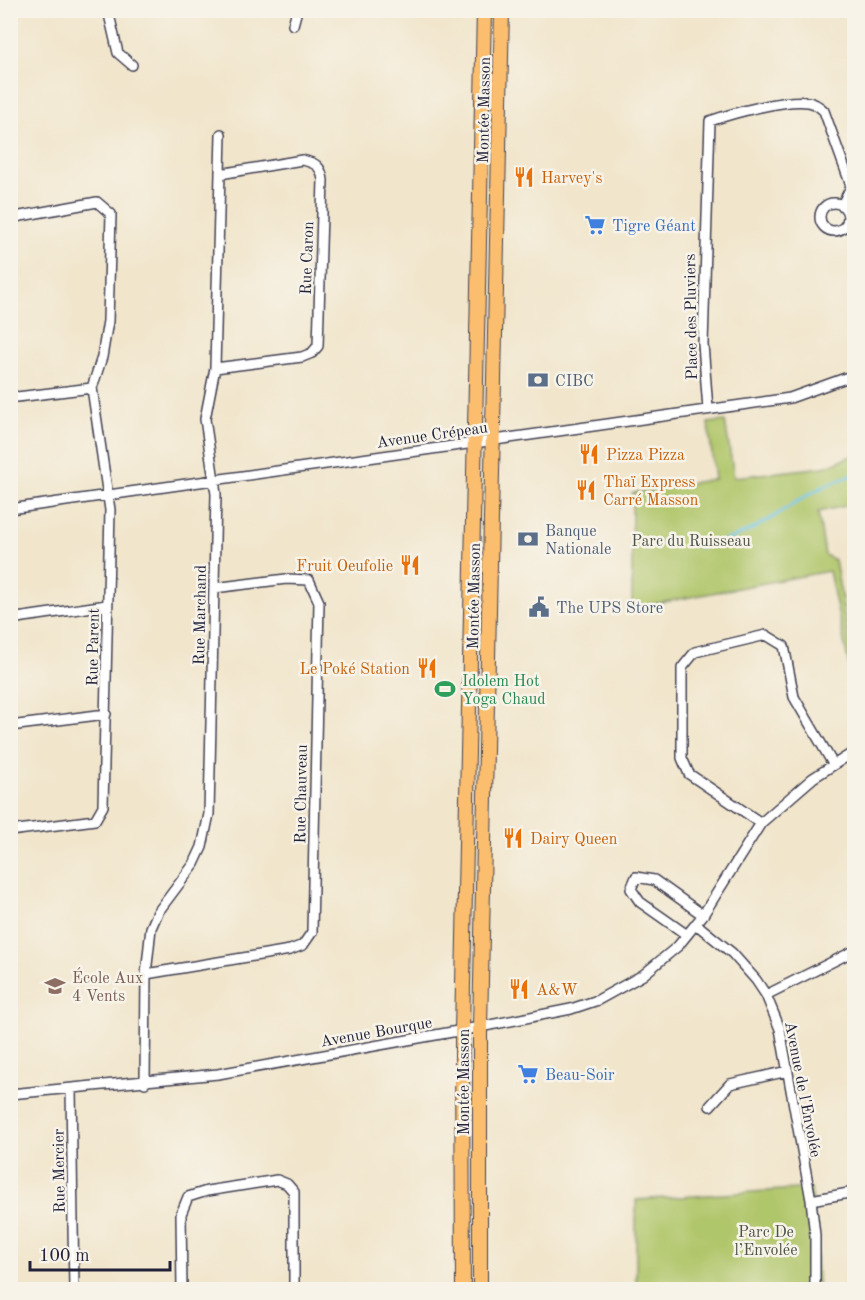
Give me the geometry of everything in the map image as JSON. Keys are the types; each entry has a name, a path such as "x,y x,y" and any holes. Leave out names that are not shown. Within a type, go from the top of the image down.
{"main road":[{"name":"Montée Masson","path":"463,1290 462,1031 484,10"},
{"name":"Montée Masson","path":"480,1290 480,1028 502,10"},
{"path":"470,720 486,720"}],"street":[{"path":"108,10 118,53 132,65"},
{"path":"293,25 297,10"},
{"name":"Place des Pluviers","path":"708,409 703,344 710,121 786,103 817,104 824,111 851,187 842,205"},
{"name":"Rue Marchand","path":"145,1083 146,974 151,928 158,912 194,864 202,847 209,814 216,494 205,419 214,368 221,134"},
{"name":"Rue Caron","path":"214,368 302,357 312,353 318,346 323,192 321,169 314,162 302,160 220,174"},
{"name":"Rue Parent","path":"10,218 97,202 111,214 108,321 102,357 92,387 110,510 103,806 95,820 10,831"},
{"name":"Avenue Crépeau","path":"10,509 800,396 855,375"},
{"path":"10,394 17,397 92,387"},
{"name":"Rue Chauveau","path":"146,974 290,950 303,945 312,932 319,602 309,580 286,579 214,588"},
{"path":"10,619 107,605"},
{"path":"761,823 689,774 682,758 682,668 695,652 766,635 784,646 794,697 833,764"},
{"path":"10,726 106,714"},
{"name":"Avenue Bourque","path":"10,1094 145,1083 237,1071 480,1028 571,1009 598,1000 643,975 678,946 704,915 761,823 833,764 855,753"},
{"path":"687,935 640,902 632,889 636,877 654,880 704,915"},
{"name":"Avenue de l'Envolée","path":"696,924 732,953 766,995 780,1029 811,1200 815,1235 815,1290"},
{"path":"766,995 855,951"},
{"path":"710,1106 730,1084 788,1071"},
{"name":"Rue Mercier","path":"72,1089 74,1290"},
{"path":"182,1290 182,1214 188,1197 207,1191 277,1180 286,1184 294,1192 294,1290"},
{"path":"811,1200 855,1192"}],"green space":[{"name":"Parc du Ruisseau","path":"725,421 734,477 824,467 854,455 854,504 818,512 825,555 835,560 854,670 854,688 829,571 632,608 632,493 715,479 708,423"},
{"name":"Parc De l’Envolée","path":"811,1188 818,1289 636,1290 636,1200"}],"waterway":[{"path":"698,547 742,534 814,491 854,475"}],"place":[{"name":"Harvey's","path":"524,177"},
{"name":"Tigre Géant","path":"595,225"},
{"name":"CIBC","path":"538,380"},
{"name":"Pizza Pizza","path":"589,454"},
{"name":"Thaï Express Carré Masson","path":"586,490"},
{"name":"Banque Nationale","path":"528,539"},
{"name":"Fruit Oeufolie","path":"410,565"},
{"name":"The UPS Store","path":"539,607"},
{"name":"Le Poké Station","path":"427,668"},
{"name":"Idolem Hot Yoga Chaud","path":"445,689"},
{"name":"Dairy Queen","path":"513,838"},
{"name":"École Aux 4 Vents","path":"55,986"},
{"name":"A&W","path":"519,989"},
{"name":"Beau-Soir","path":"528,1074"}]}
